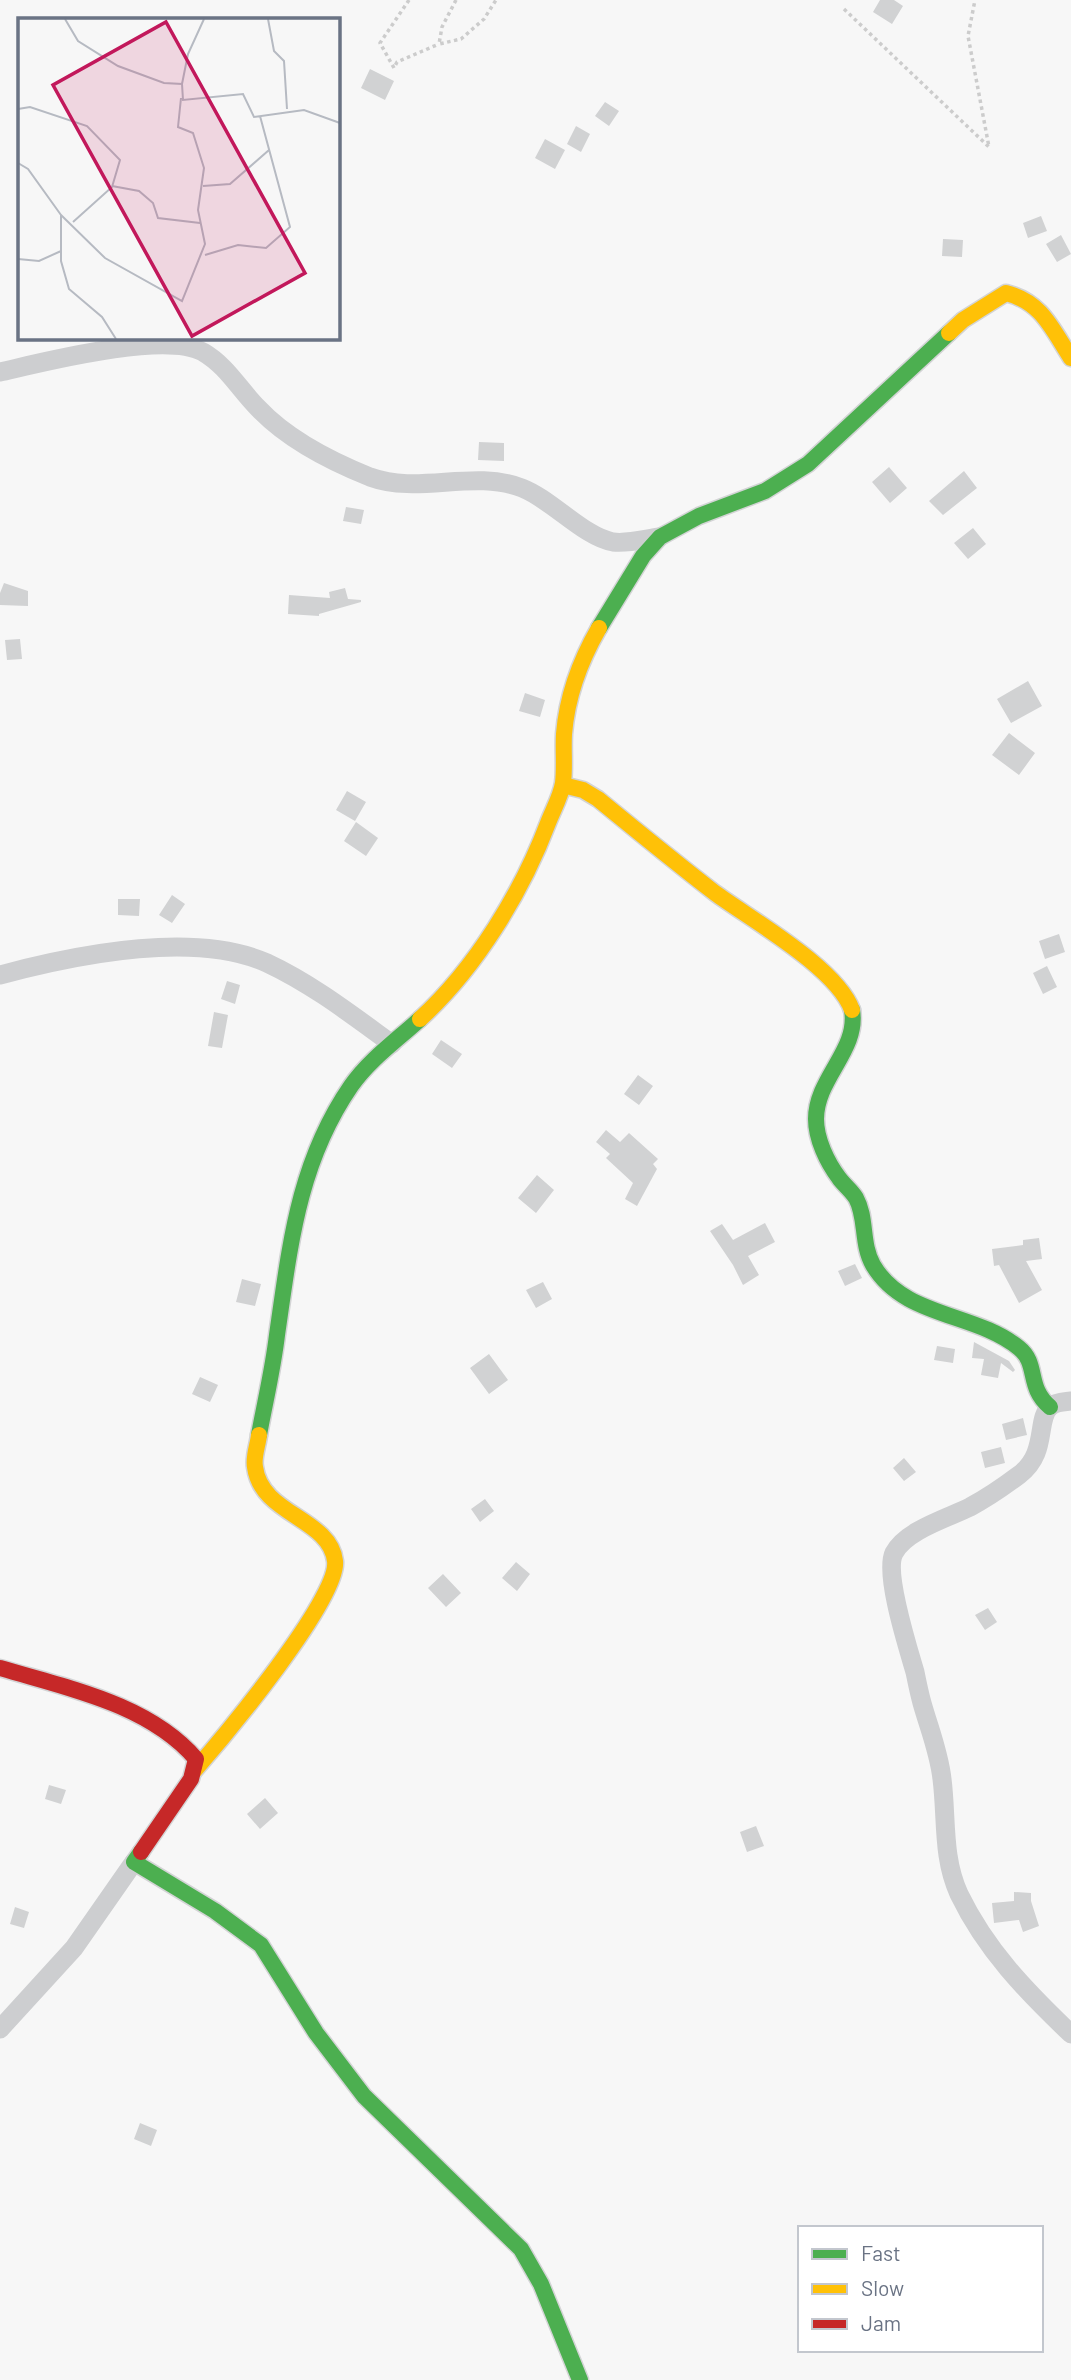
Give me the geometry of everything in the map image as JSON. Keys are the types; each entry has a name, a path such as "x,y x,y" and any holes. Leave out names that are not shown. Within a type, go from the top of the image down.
{"street":[{"path":"0,372 117,347 181,346 201,351 221,365 257,408 279,428 330,459 374,478 394,482 499,482 521,488 609,541 624,543 660,537 699,516 765,491 808,464 963,320 1006,293 1023,297 1041,312 1071,358"},
{"path":"0,2029 74,1948 180,1796 194,1771 225,1736 285,1656 330,1585 335,1572 335,1557 328,1544 313,1528 265,1495 257,1480 254,1465 277,1338 287,1258 300,1195 325,1131 345,1096 376,1058 452,985 518,892 563,785 564,736 574,682 603,618 643,556 660,537"},
{"path":"563,785 583,790 598,799 710,888 807,959 843,992 851,1006 853,1024 846,1046 821,1088 816,1102 816,1121 832,1167 859,1205 867,1253 880,1276 913,1301 1003,1337 1021,1350 1031,1363 1037,1395 1050,1407"},
{"path":"0,975 63,959 98,954 154,949 223,950 267,963 353,1015 392,1044"},
{"path":"1071,1401 1055,1403 1050,1407 1044,1418 1038,1454 1022,1473 970,1507 929,1525 906,1539 896,1549 891,1563 900,1620 921,1701 938,1751 945,1847 958,1892 1007,1968 1034,2000 1071,2034"},
{"path":"0,1668 140,1716 182,1741 196,1759 194,1771"},
{"path":"134,1862 208,1906 261,1945 316,2033 364,2096 521,2249 541,2284 580,2380"}],"path":[{"path":"409,0 380,43 394,68 397,62 439,44 461,39 484,19 496,0"},
{"path":"439,44 442,27 456,0"},
{"path":"844,9 989,147 968,36 975,0"}],"building":[{"path":"880,0 894,0 903,6 892,24 873,12"},
{"path":"370,69 394,81 385,100 361,88"},
{"path":"605,102 619,111 609,126 595,116"},
{"path":"576,126 590,134 581,152 567,144"},
{"path":"545,139 565,150 555,169 535,158"},
{"path":"1041,216 1047,231 1028,238 1023,223"},
{"path":"1061,235 1071,254 1057,262 1046,244"},
{"path":"943,239 963,240 962,257 942,256"},
{"path":"479,442 504,443 504,461 478,460"},
{"path":"889,467 907,488 890,503 872,482"},
{"path":"964,471 977,488 943,515 929,501"},
{"path":"346,507 364,510 361,524 343,521"},
{"path":"973,528 986,544 968,559 954,543"},
{"path":"4,583 28,591 28,606 0,605 0,593"},
{"path":"345,588 348,599 361,602 319,616 288,614 289,595 330,598 329,592"},
{"path":"20,639 22,659 7,660 5,640"},
{"path":"1028,681 1042,706 1011,723 997,699"},
{"path":"525,693 545,700 540,717 519,711"},
{"path":"1009,733 1035,753 1019,775 992,755"},
{"path":"347,791 366,802 355,821 336,810"},
{"path":"356,822 378,838 366,856 344,841"},
{"path":"172,895 185,904 172,923 159,915"},
{"path":"118,899 140,899 139,916 118,915"},
{"path":"1059,934 1065,952 1045,959 1039,941"},
{"path":"1047,966 1057,987 1043,994 1033,973"},
{"path":"227,981 240,985 235,1004 221,999"},
{"path":"214,1012 228,1015 222,1048 208,1046"},
{"path":"441,1040 462,1054 452,1068 432,1054"},
{"path":"638,1075 653,1086 639,1105 624,1094"},
{"path":"606,1130 620,1142 629,1133 658,1159 653,1164 657,1169 637,1206 625,1199 633,1183 606,1158 610,1154 596,1142"},
{"path":"537,1175 554,1190 536,1213 518,1198"},
{"path":"765,1223 775,1242 748,1256 759,1275 743,1285 710,1231 722,1224 733,1240"},
{"path":"1039,1238 1042,1259 1026,1261 1042,1290 1019,1303 999,1265 994,1266 992,1249 1023,1245 1023,1240"},
{"path":"855,1264 862,1278 845,1286 838,1271"},
{"path":"242,1279 261,1284 255,1306 236,1302"},
{"path":"543,1282 552,1299 536,1308 526,1290"},
{"path":"974,1342 1009,1361 1015,1370 1013,1372 1001,1363 998,1378 981,1375 984,1359 972,1358"},
{"path":"937,1346 955,1349 953,1363 934,1360"},
{"path":"489,1354 508,1380 489,1394 470,1368"},
{"path":"200,1377 218,1385 210,1402 192,1394"},
{"path":"1023,1418 1027,1435 1006,1440 1002,1424"},
{"path":"1001,1447 1005,1463 985,1468 981,1452"},
{"path":"904,1458 916,1472 904,1481 893,1468"},
{"path":"485,1499 494,1511 480,1522 471,1509"},
{"path":"516,1562 530,1574 517,1591 502,1578"},
{"path":"443,1574 461,1593 446,1607 428,1588"},
{"path":"988,1608 997,1622 985,1630 975,1615"},
{"path":"49,1785 66,1790 61,1804 45,1799"},
{"path":"265,1798 278,1813 260,1829 247,1814"},
{"path":"756,1826 764,1846 747,1852 740,1832"},
{"path":"1014,1892 1031,1893 1039,1926 1023,1932 1019,1920 994,1923 992,1903 1014,1901"},
{"path":"15,1907 29,1912 24,1928 10,1924"},
{"path":"140,2123 157,2130 151,2146 134,2139"}],"traffic: fast":[{"path":"599,628 643,556 660,537 699,516 765,491 808,464 949,333"},
{"path":"852,1010 849,1038 823,1090 818,1104 816,1127 830,1165 854,1195 859,1206 869,1257 886,1282 903,1295 921,1305 982,1327 1019,1348 1029,1361 1038,1392 1050,1407"},
{"path":"259,1435 292,1237 308,1175 319,1145 333,1115 358,1077 420,1019"},
{"path":"141,1852 134,1862 215,1911 261,1945 316,2033 364,2096 521,2249 541,2284 580,2380"}],"traffic: slow":[{"path":"949,333 963,320 1006,293 1029,303 1037,310 1052,327 1071,358"},
{"path":"420,1019 441,999 478,953 525,876 562,788 564,734 571,693 580,666 599,628"},
{"path":"563,785 583,790 598,799 715,893 792,946 829,978 852,1010"},
{"path":"194,1771 277,1668 319,1605 332,1579 335,1561 330,1547 321,1535 269,1496 260,1483 255,1467 259,1435"}],"traffic: jam":[{"path":"0,1668 79,1691 131,1711 177,1740 196,1759 191,1779 141,1852"}]}
